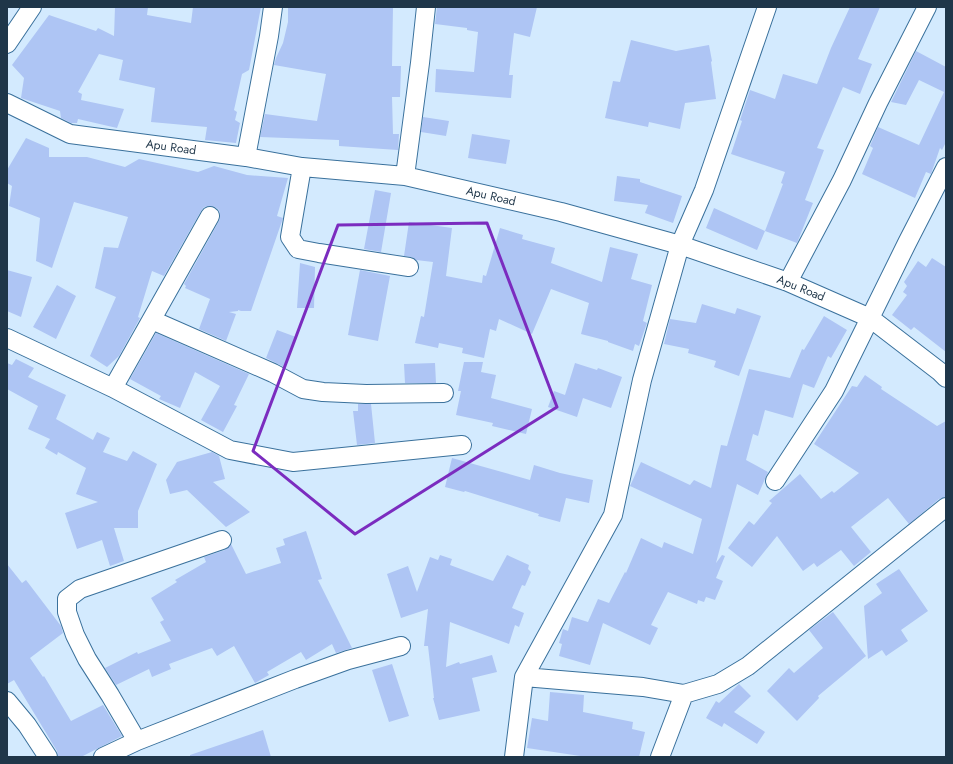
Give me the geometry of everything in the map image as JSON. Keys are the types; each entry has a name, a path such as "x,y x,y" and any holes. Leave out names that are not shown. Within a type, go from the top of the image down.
{"street":[{"path":"7,44 32,7"},
{"path":"246,157 269,36 273,7"},
{"path":"405,176 426,7"},
{"path":"514,757 524,677 613,515 642,380 680,245 704,190 767,7"},
{"path":"788,282 842,180 878,104 927,7"},
{"name":"Apu Road","path":"7,103 70,134 246,157 302,167 405,176 561,212 680,245 788,282 870,318 946,378"},
{"path":"302,167 290,237 298,249 409,267"},
{"path":"775,481 834,391 946,167"},
{"path":"114,388 210,216"},
{"path":"152,320 273,373 303,388 323,392 366,394 444,393"},
{"path":"7,338 114,388 230,450 293,462 462,445"},
{"path":"524,677 643,687 684,694 718,684 748,666 946,507"},
{"path":"137,741 87,659 75,635 67,612 67,599 80,589 222,540"},
{"path":"103,757 137,741 348,660 401,646"},
{"path":"660,757 684,694"},
{"path":"7,701 27,725 48,757"}],"highlighted area":[{"path":"487,223 557,407 355,534 253,451 338,225"}],"building":[{"path":"115,7 148,7 147,15 191,23 193,7 261,7 249,70 242,74 234,110 237,112 235,120 240,123 236,143 205,140 207,127 151,122 155,88 119,80 123,60 99,54 78,92 82,94 81,100 124,109 117,128 78,119 77,123 71,123 61,118 60,111 21,98 24,78 12,65 49,15 96,31 98,28 114,36"},
{"path":"393,7 392,66 401,66 400,97 392,97 393,134 399,134 398,150 339,146 339,140 260,137 265,114 317,121 326,74 274,65 283,43 288,22 288,8"},
{"path":"437,7 537,7 530,37 514,33 509,75 513,75 511,98 435,92 436,69 474,72 478,32 467,30 467,28 435,24"},
{"path":"850,7 880,7 858,59 872,64 860,94 843,87 817,148 824,150 805,200 813,203 797,243 765,231 783,184 781,183 785,172 731,154 750,90 775,99 783,74 817,84 831,48"},
{"path":"631,40 676,51 709,45 716,99 685,103 680,129 649,122 648,127 605,118 613,81 620,82"},
{"path":"916,51 946,67 946,142 942,150 940,148 931,174 926,172 915,198 862,174 873,148 870,146 878,127 919,145 944,92 919,80 906,105 891,102"},
{"path":"423,117 449,121 446,136 421,132"},
{"path":"472,134 510,140 506,164 468,158"},
{"path":"26,138 49,148 49,157 87,157 125,167 139,159 198,172 214,166 247,175 288,178 277,216 283,218 251,311 238,310 229,312 236,314 226,341 199,329 210,299 185,288 186,286 184,284 219,221 219,210 210,206 204,207 201,211 164,276 152,271 138,317 140,318 119,356 107,367 90,356 116,297 95,288 104,247 118,248 128,217 74,202 52,268 36,261 40,218 9,206 12,186 7,183 7,170"},
{"path":"617,176 640,179 640,182 682,196 673,223 645,213 648,205 614,201"},
{"path":"375,190 391,193 381,252 364,249"},
{"path":"714,208 765,231 757,250 706,228"},
{"path":"409,222 452,228 446,276 482,283 483,275 486,276 500,228 523,235 522,239 555,248 551,263 602,282 610,247 638,254 631,279 652,285 643,321 647,323 639,346 635,344 633,351 608,341 581,334 589,303 551,289 532,334 499,319 496,331 490,329 484,358 462,353 463,348 439,343 438,348 415,343 421,316 424,317 433,262 416,260 411,257 404,256"},
{"path":"932,258 946,267 946,352 914,327 911,330 892,315 907,295 903,292 907,286 904,282 918,261 926,267"},
{"path":"300,263 315,267 314,308 297,308"},
{"path":"7,270 32,277 21,317 7,311"},
{"path":"360,270 390,276 378,341 348,335"},
{"path":"57,285 76,296 56,339 33,327"},
{"path":"702,304 735,314 737,308 761,316 739,376 714,367 716,361 688,353 689,349 664,344 670,319 696,323"},
{"path":"824,316 847,330 831,358 828,356 814,388 803,384 793,418 765,410 758,436 753,434 746,460 768,472 758,495 737,484 716,563 722,555 725,556 716,578 723,581 715,600 706,597 704,602 698,600 697,604 668,592 651,625 658,628 650,645 603,623 590,665 559,656 562,644 559,643 563,629 568,631 572,617 588,622 598,599 609,603 625,572 626,573 641,538 662,548 664,542 693,554 702,519 630,486 641,462 690,485 694,480 711,488 721,445 727,446 749,369 790,378 802,349 804,350"},
{"path":"277,330 296,337 284,367 266,358"},
{"path":"156,333 249,374 234,405 237,406 223,432 201,420 220,386 195,372 180,408 159,399 161,396 130,379"},
{"path":"16,359 34,368 28,377 66,395 56,419 93,440 97,432 110,438 103,452 127,461 133,451 157,464 138,511 138,528 114,528 124,561 110,566 102,540 77,549 65,513 98,502 76,494 86,468 58,452 57,455 45,448 50,439 28,429 38,406 7,389 7,363 12,365"},
{"path":"464,362 483,362 481,372 496,375 491,398 532,409 526,434 492,426 493,423 456,415 461,391 458,391"},
{"path":"435,363 436,383 405,383 404,364"},
{"path":"575,363 597,370 598,368 622,377 611,408 583,398 577,417 548,407 554,391 565,395"},
{"path":"865,375 882,387 881,389 937,426 946,421 946,497 939,499 909,524 888,498 851,527 871,552 854,566 841,550 817,567 814,563 803,571 777,536 752,567 728,548 749,521 754,525 772,503 769,501 800,474 821,499 832,491 834,493 859,473 814,444 852,386 857,387"},
{"path":"358,404 371,404 375,443 357,445 353,411 358,411"},
{"path":"212,452 219,456 225,479 213,482 250,512 226,527 187,490 170,494 166,480 177,462"},
{"path":"452,458 530,480 534,465 560,473 593,480 589,503 566,498 560,522 465,491 445,487"},
{"path":"306,531 322,579 318,580 352,648 336,653 332,644 306,660 301,652 267,672 269,675 255,683 234,646 217,656 212,648 169,664 171,669 152,677 149,669 116,685 105,668 137,652 138,654 171,641 160,622 164,620 151,598 177,582 175,580 206,562 204,557 225,550 231,544 246,574 281,563 276,548 285,545 283,539"},
{"path":"440,555 452,559 450,565 493,581 507,555 529,565 528,569 531,572 525,586 522,585 512,608 524,613 519,627 515,625 509,644 450,622 446,667 459,662 460,664 492,655 497,672 472,678 480,711 439,720 433,698 428,646 424,646 428,609 401,618 387,574 408,566 417,592 430,557 438,560"},
{"path":"7,564 22,583 26,580 61,626 63,633 30,658 43,677 44,676 71,721 103,705 122,736 81,757 58,757 57,751 14,680 7,684"},
{"path":"899,569 928,611 901,630 908,641 886,656 882,650 868,659 864,606 882,593 876,584"},
{"path":"833,612 866,656 818,696 819,698 797,721 767,691 789,668 794,673 823,648 809,630"},
{"path":"392,664 409,716 389,722 372,670"},
{"path":"739,684 751,696 734,712 765,732 757,744 724,723 722,727 706,718 716,701 719,703"},
{"path":"550,692 584,695 583,712 633,722 632,729 645,732 639,757 587,757 527,748 532,718 548,721"},
{"path":"263,730 271,757 190,757 190,755"}]}
